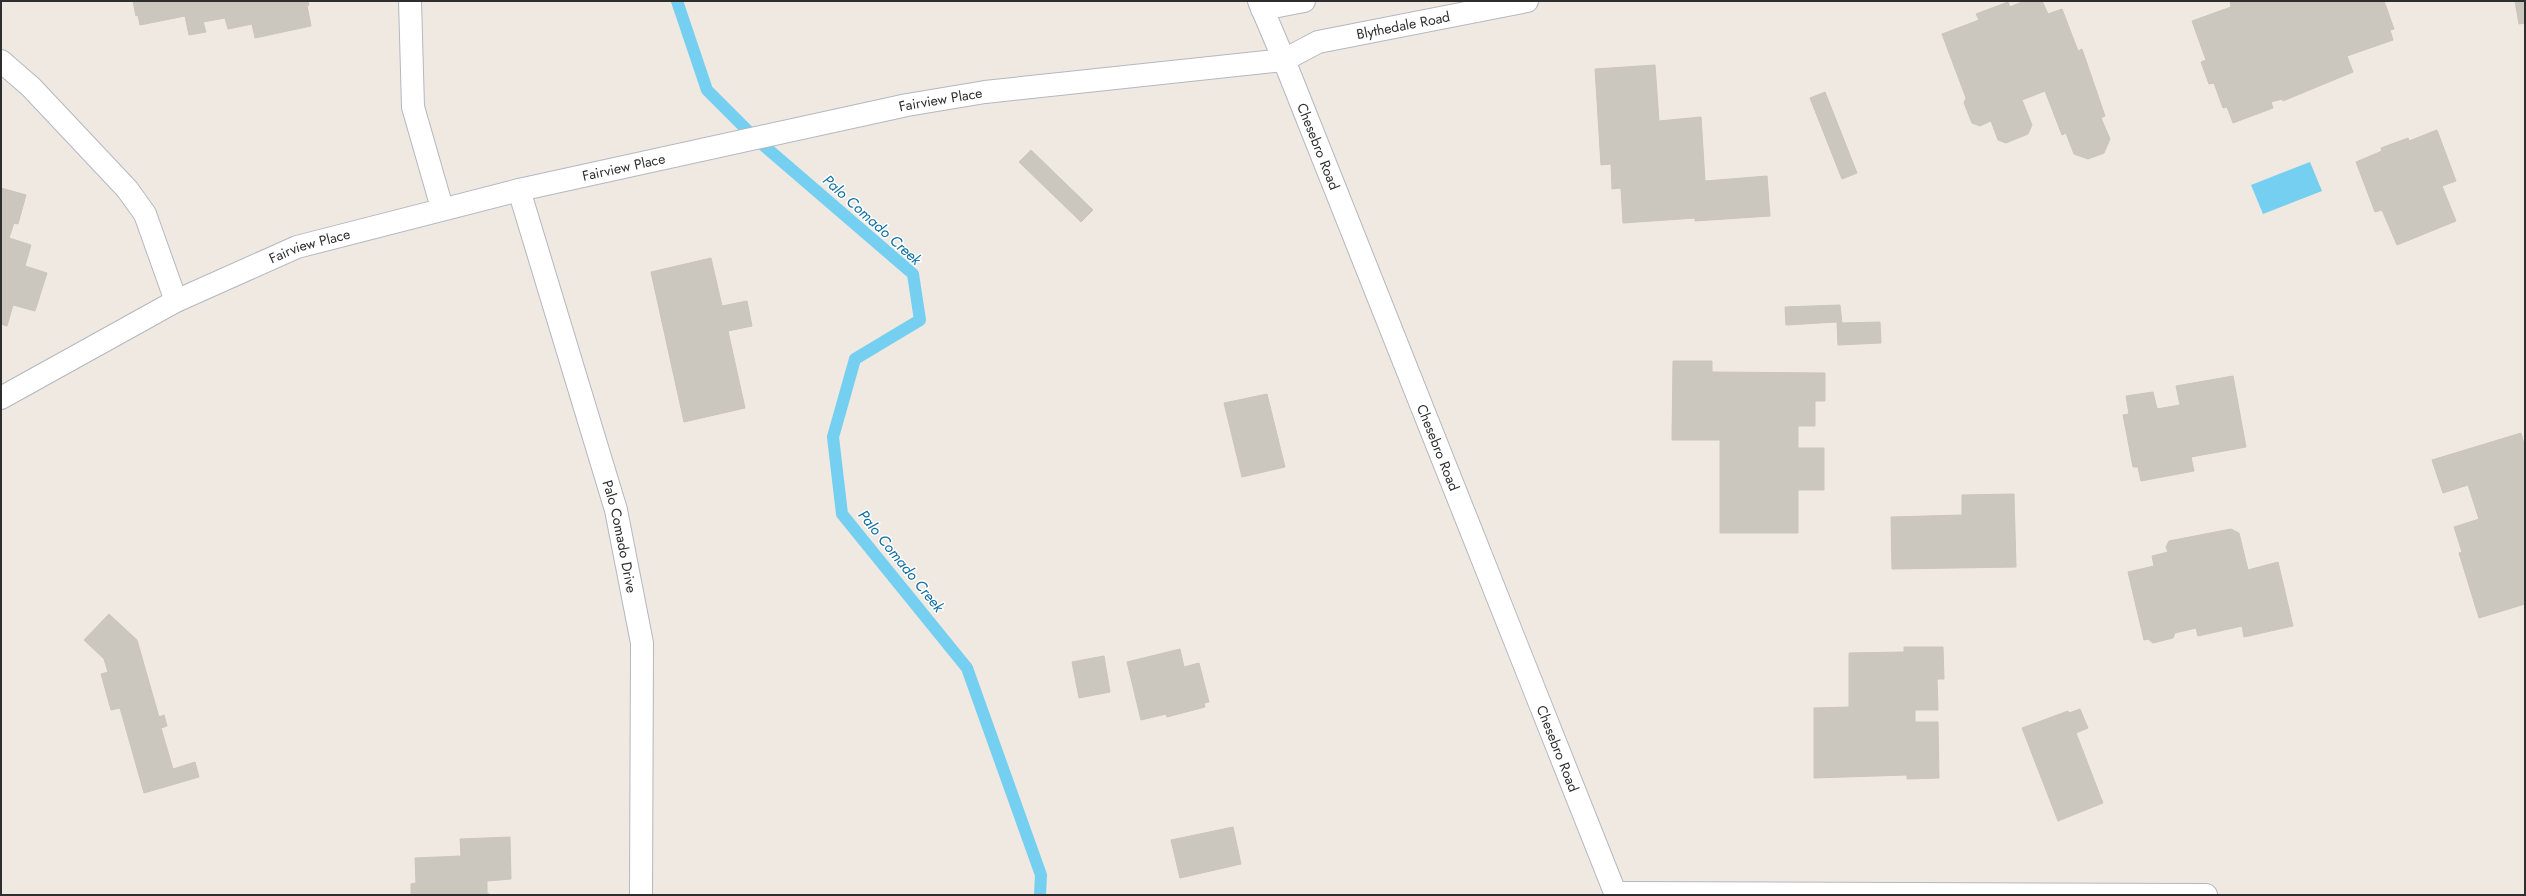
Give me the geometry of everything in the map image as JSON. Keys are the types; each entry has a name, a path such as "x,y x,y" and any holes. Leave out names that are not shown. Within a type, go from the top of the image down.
{"street":[{"path":"410,1 413,107 442,208"},
{"path":"1260,5 1304,1"},
{"name":"Blythedale Road","path":"1284,60 1318,42 1527,1"},
{"name":"Chesebro Road","path":"1260,5 1284,60 1616,894"},
{"name":"Fairview Place","path":"1,398 176,301 297,246 442,208 519,190 907,105 985,92 1284,60"},
{"path":"1,62 31,87 127,188 145,214 176,301"},
{"name":"Palo Comado Drive","path":"519,190 616,510 642,643 642,895"},
{"path":"1616,894 2206,895"}],"water":[{"path":"2310,162 2322,191 2263,214 2251,185"}],"building":[{"path":"133,1 308,1 309,5 307,6 311,26 255,38 252,24 228,29 225,18 203,22 206,32 189,35 185,16 140,25 138,15 136,16"},
{"path":"2024,1 2042,1 2048,14 2062,9 2078,51 2082,49 2105,116 2101,118 2110,139 2104,153 2088,159 2074,154 2066,133 2062,135 2045,91 2022,100 2032,125 2028,134 2006,143 1998,140 1991,121 1980,126 1972,123 1964,103 1966,98 1942,34 1979,20 1976,14 2008,2 2010,7"},
{"path":"2230,1 2384,1 2394,29 2390,30 2393,40 2347,56 2353,72 2283,101 2282,99 2271,102 2273,108 2233,123 2227,107 2223,108 2214,83 2209,84 2201,62 2206,60 2192,21 2231,7"},
{"path":"2515,1 2525,1 2525,23 2519,24"},
{"path":"1655,65 1659,121 1701,117 1705,181 1767,176 1770,216 1695,221 1695,218 1623,223 1621,188 1612,189 1611,164 1601,165 1595,69"},
{"path":"1825,92 1857,173 1842,179 1810,98"},
{"path":"2437,130 2456,181 2442,186 2456,221 2397,245 2382,210 2375,212 2356,162 2382,151 2381,148 2408,138 2409,141"},
{"path":"1031,150 1093,210 1081,222 1019,162"},
{"path":"1,188 26,195 18,224 14,223 9,238 31,245 25,266 47,273 35,311 13,305 7,326 1,324"},
{"path":"711,258 722,306 747,301 752,326 728,331 745,408 684,422 651,272"},
{"path":"1840,305 1842,323 1880,322 1881,343 1838,345 1837,322 1786,325 1785,307"},
{"path":"1673,361 1712,361 1712,372 1825,373 1825,401 1815,401 1815,426 1798,426 1798,448 1824,448 1824,490 1798,490 1798,533 1720,533 1720,440 1672,440"},
{"path":"2233,376 2246,447 2191,457 2194,471 2141,481 2138,467 2133,467 2123,415 2129,414 2126,396 2153,392 2157,409 2180,405 2176,386"},
{"path":"1267,394 1285,467 1242,477 1224,403"},
{"path":"2521,433 2525,448 2525,604 2479,618 2459,553 2462,552 2454,527 2479,519 2468,485 2443,493 2432,460"},
{"path":"2014,494 2016,567 1892,569 1891,517 1962,515 1962,495"},
{"path":"2231,529 2239,533 2248,570 2278,562 2293,626 2244,637 2242,626 2198,636 2196,628 2175,633 2173,638 2153,643 2148,639 2144,640 2128,572 2154,566 2152,556 2168,552 2166,547 2169,541"},
{"path":"109,614 137,640 159,717 164,715 167,726 161,728 173,769 195,762 199,777 144,793 120,708 111,710 101,674 108,672 104,659 84,640"},
{"path":"1904,647 1943,647 1944,679 1937,679 1938,710 1915,710 1915,722 1938,722 1939,778 1907,779 1907,775 1814,778 1814,708 1849,707 1849,653 1904,652"},
{"path":"1180,649 1184,667 1199,663 1209,702 1204,703 1205,707 1167,717 1166,714 1141,720 1127,662"},
{"path":"1104,656 1110,692 1079,698 1072,662"},
{"path":"2080,709 2088,728 2076,733 2103,803 2058,821 2022,728 2068,711 2069,713"},
{"path":"1233,827 1241,864 1180,878 1171,840"},
{"path":"510,837 511,879 487,881 487,893 491,895 411,895 411,884 416,883 415,858 461,856 460,839"}],"waterway":[{"name":"Palo Comado Creek","path":"677,1 707,90 755,138 913,274 920,320 855,359 833,437 842,514 967,668 1041,875 1040,895"}]}
